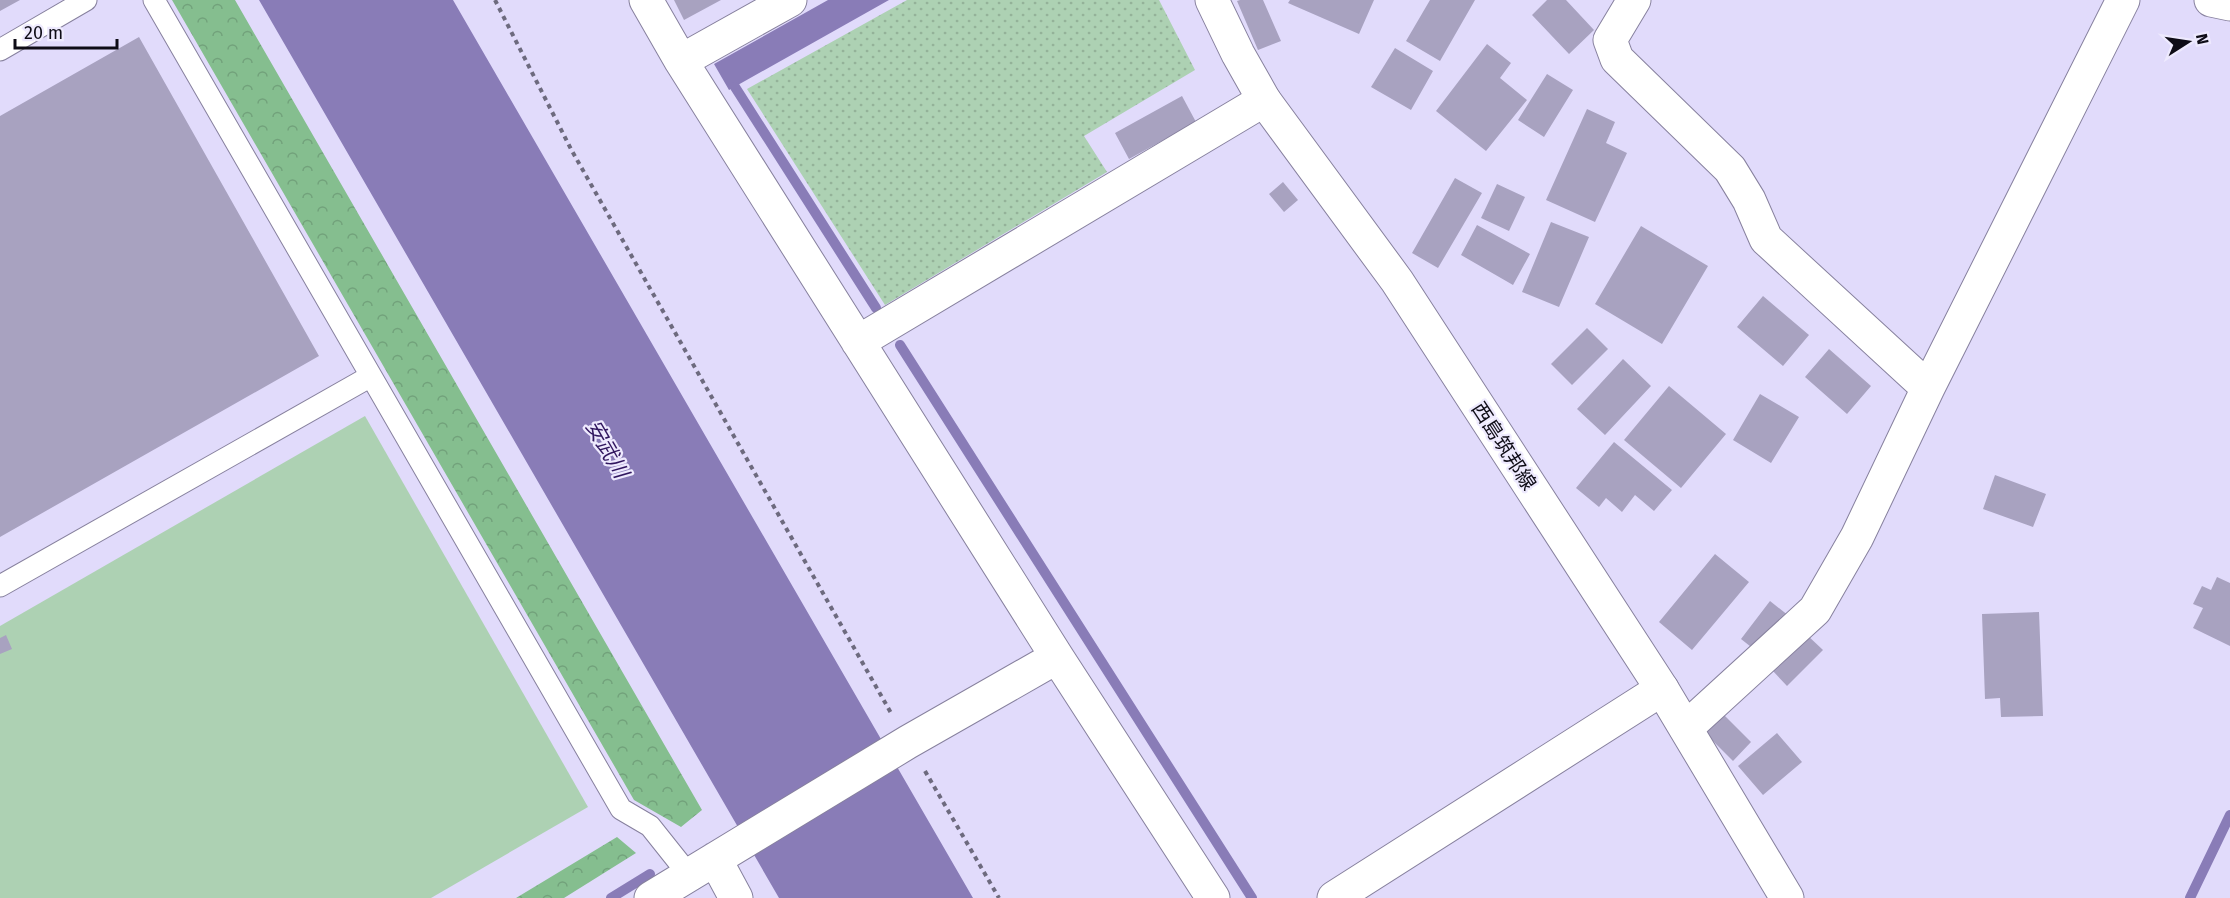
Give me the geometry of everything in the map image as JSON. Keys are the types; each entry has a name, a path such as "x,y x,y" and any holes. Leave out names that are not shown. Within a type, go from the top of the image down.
{"street":[{"path":"646,0 681,61 858,342 1213,898"},
{"path":"681,61 790,0"},
{"name":"西島筑邦線","path":"1212,0 1238,54 1264,100 1397,281 1662,689 1787,898"},
{"path":"1634,0 1610,40 1617,59 1730,169 1749,200 1766,240 1928,388"},
{"path":"1686,728 1815,610 1857,537 1928,388 2123,0"},
{"path":"2211,0 2230,4"},
{"path":"858,342 1264,100"},
{"path":"651,898 908,742 1057,657"},
{"path":"1334,898 1662,689"},
{"path":"712,861 736,898"}],"lane":[{"path":"0,50 86,0"},
{"path":"154,0 621,809 712,861"},
{"path":"0,586 371,376"}],"path":[{"path":"495,0 572,151 999,898"}],"green space":[{"path":"172,0 235,0 702,810 681,827 634,800"},
{"path":"907,0 1159,0 1195,70 1084,136 1107,172 885,305 747,89"},
{"path":"365,416 588,807 431,898 0,898 0,626"},
{"path":"617,837 636,853 564,898 516,898"}],"water":[{"name":"安武川","path":"259,0 453,0 973,898 779,898"},
{"path":"828,0 889,0 729,90 714,64"}],"building":[{"path":"0,0 20,0 0,11"},
{"path":"674,0 721,0 684,20"},
{"path":"1263,0 1281,41 1258,50 1237,1"},
{"path":"1290,0 1374,0 1359,34 1288,3"},
{"path":"1430,0 1475,0 1440,61 1406,41"},
{"path":"1547,0 1566,0 1594,30 1569,54 1532,15"},
{"path":"139,37 319,356 0,537 0,116"},
{"path":"1487,44 1511,63 1500,78 1527,100 1486,151 1436,111"},
{"path":"1395,48 1433,71 1411,110 1371,87"},
{"path":"1547,74 1573,90 1544,137 1518,120"},
{"path":"1182,96 1196,122 1129,159 1115,133"},
{"path":"1587,109 1615,122 1606,143 1627,153 1595,222 1546,200"},
{"path":"1455,178 1482,193 1438,268 1412,253"},
{"path":"1283,182 1298,200 1284,212 1269,194"},
{"path":"1497,184 1525,197 1509,231 1481,218"},
{"path":"1551,222 1589,237 1559,307 1522,292"},
{"path":"1477,225 1530,254 1513,285 1461,255"},
{"path":"1641,226 1708,266 1662,344 1595,304"},
{"path":"1763,296 1809,335 1783,366 1737,327"},
{"path":"1587,328 1608,349 1572,385 1551,364"},
{"path":"1829,349 1871,386 1847,414 1805,377"},
{"path":"1623,359 1651,386 1605,435 1577,409"},
{"path":"1669,386 1726,434 1681,488 1624,440"},
{"path":"1760,394 1799,417 1771,463 1733,440"},
{"path":"1614,442 1672,490 1654,511 1635,495 1622,512 1606,498 1599,507 1576,488"},
{"path":"1995,475 2046,494 2033,527 1983,509"},
{"path":"1715,554 1749,582 1692,650 1659,622"},
{"path":"2217,577 2230,583 2230,646 2193,628 2203,608 2193,604 2202,586 2211,590"},
{"path":"1770,601 1789,616 1760,654 1741,639"},
{"path":"2039,612 2043,716 2001,717 2000,698 1985,699 1982,614"},
{"path":"1806,634 1823,650 1787,686 1772,670"},
{"path":"6,635 12,649 0,654 0,638"},
{"path":"1721,712 1751,742 1733,761 1703,731"},
{"path":"1777,733 1802,762 1763,795 1738,766"}],"waterway":[{"path":"735,87 876,308"},
{"path":"900,345 1252,898"},
{"path":"2190,898 2230,815"},
{"path":"611,898 650,874"}]}
